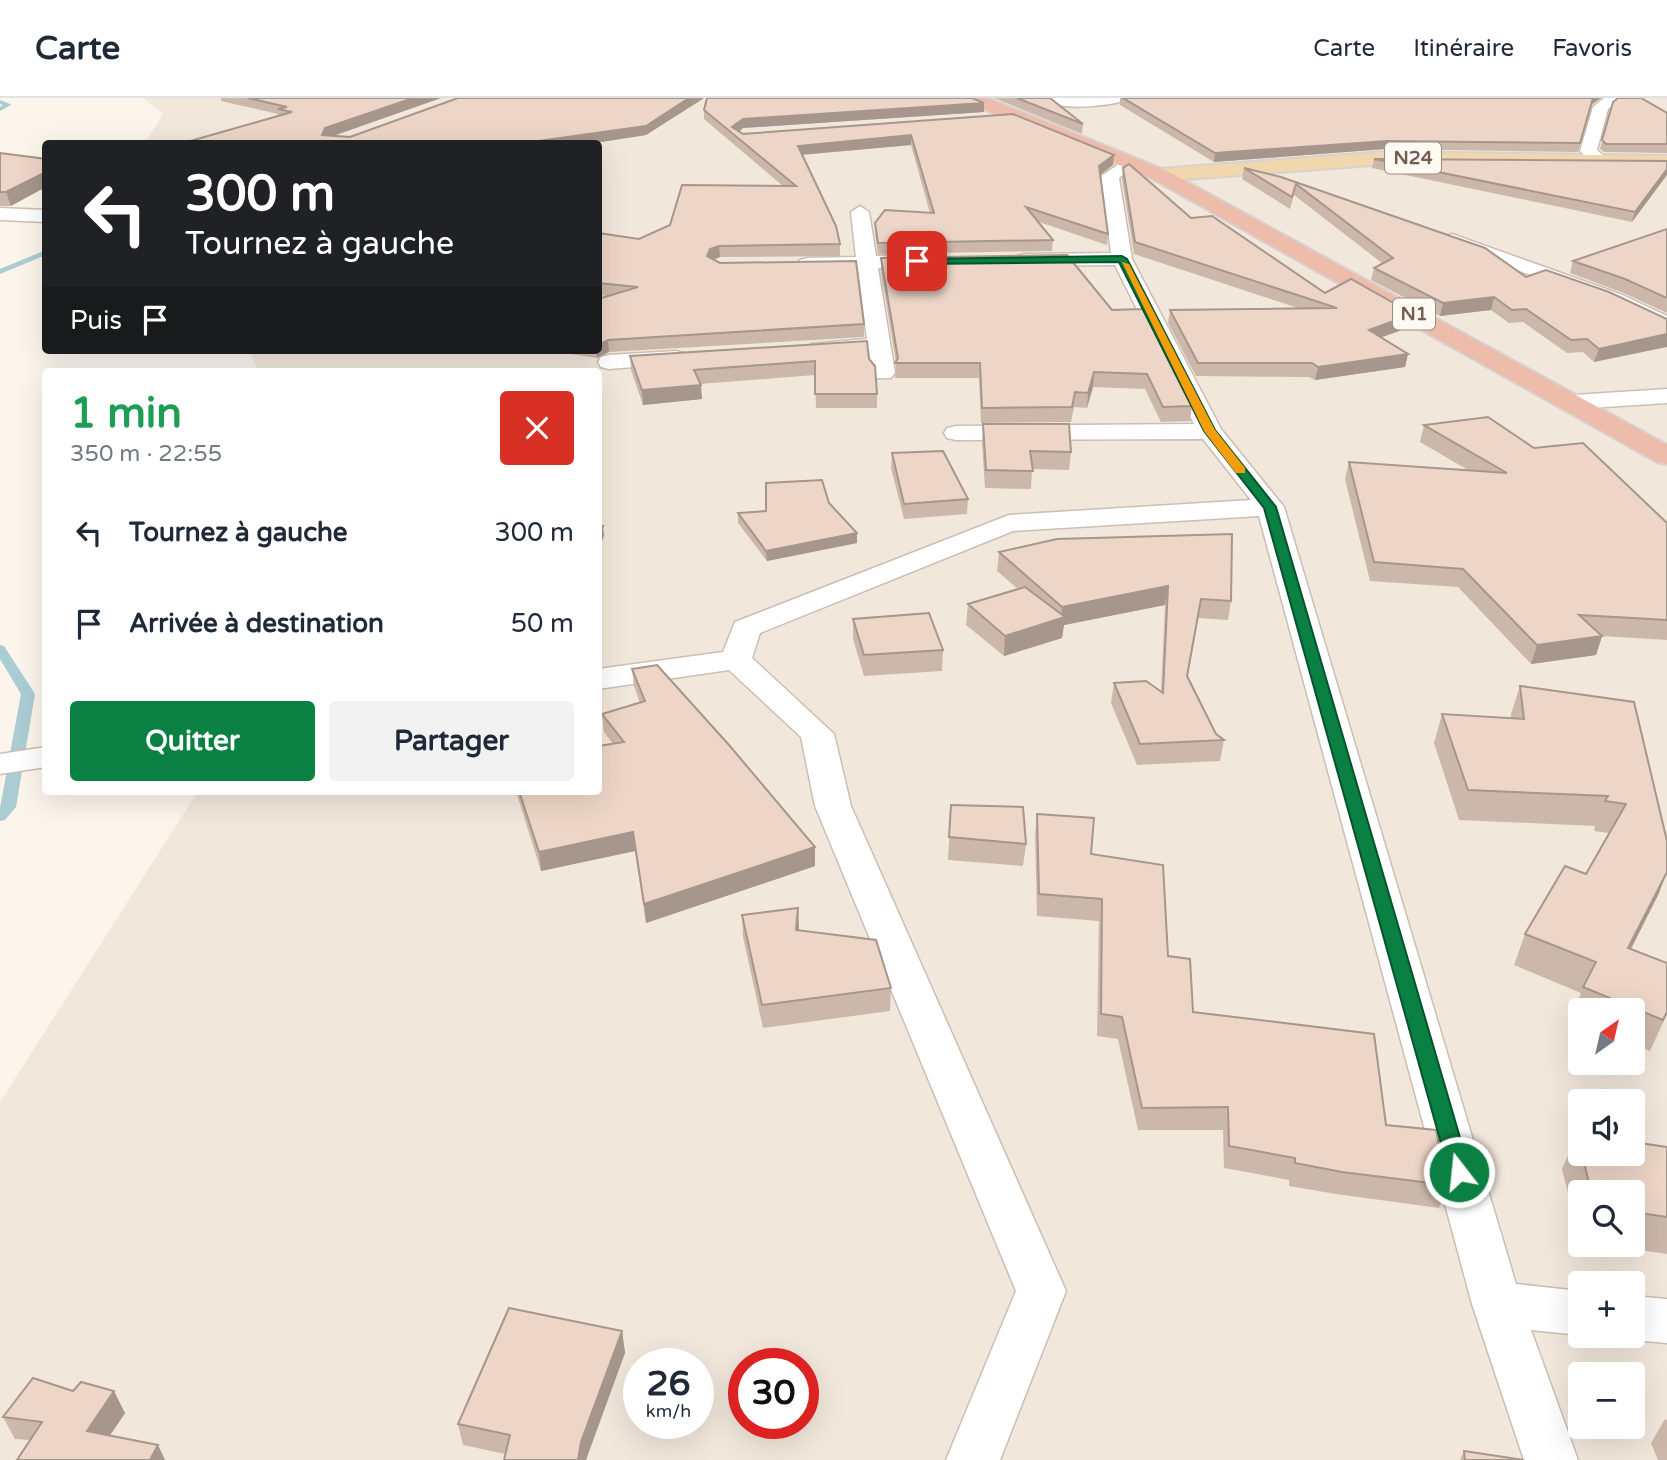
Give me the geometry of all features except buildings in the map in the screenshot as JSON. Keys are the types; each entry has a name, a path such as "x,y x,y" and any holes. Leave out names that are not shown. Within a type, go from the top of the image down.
{"highway":[{"name":"N1","path":"972,98 1145,169 1574,402 1667,456"}],"main road":[{"name":"N24","path":"1145,169 1234,169 1385,158 1667,162"}],"street":[{"path":"1050,98 1093,103 1119,98"},
{"path":"1600,161 1588,151 1601,107 1614,98"},
{"path":"985,120 1023,117"},
{"path":"1145,169 1110,176 1122,259 1210,431 1270,507 1497,1304 1551,1460"},
{"path":"1234,169 1300,187"},
{"path":"860,212 883,373"},
{"path":"0,214 42,216"},
{"path":"1431,233 1613,298 1667,324"},
{"path":"1001,261 1122,259"},
{"path":"1536,270 1574,260"},
{"path":"786,264 947,261"},
{"path":"797,350 878,345"},
{"path":"609,362 703,356"},
{"path":"1574,402 1667,396"},
{"path":"956,433 1210,431"},
{"path":"736,660 746,628 1009,523 1270,507"},
{"path":"602,678 736,660"},
{"path":"736,660 817,734 833,806 1041,1291 973,1460"},
{"path":"0,764 42,757"},
{"path":"1497,1304 1568,1311"},
{"path":"1645,1319 1667,1321"}],"shaded area":[{"path":"143,98 1667,98 1667,1460 0,1460 0,1102 195,795 602,795 602,368 257,368 251,354 602,354 602,140 147,140 163,114"}],"waterway":[{"path":"0,102 8,105 0,109"},
{"path":"0,272 42,254"},
{"path":"0,649 28,694 9,807 0,817"}],"slow traffic":[{"path":"1125,264 1210,431 1241,470"}],"route":[{"path":"917,261 1122,259 1210,431 1270,507 1459,1172"}]}
